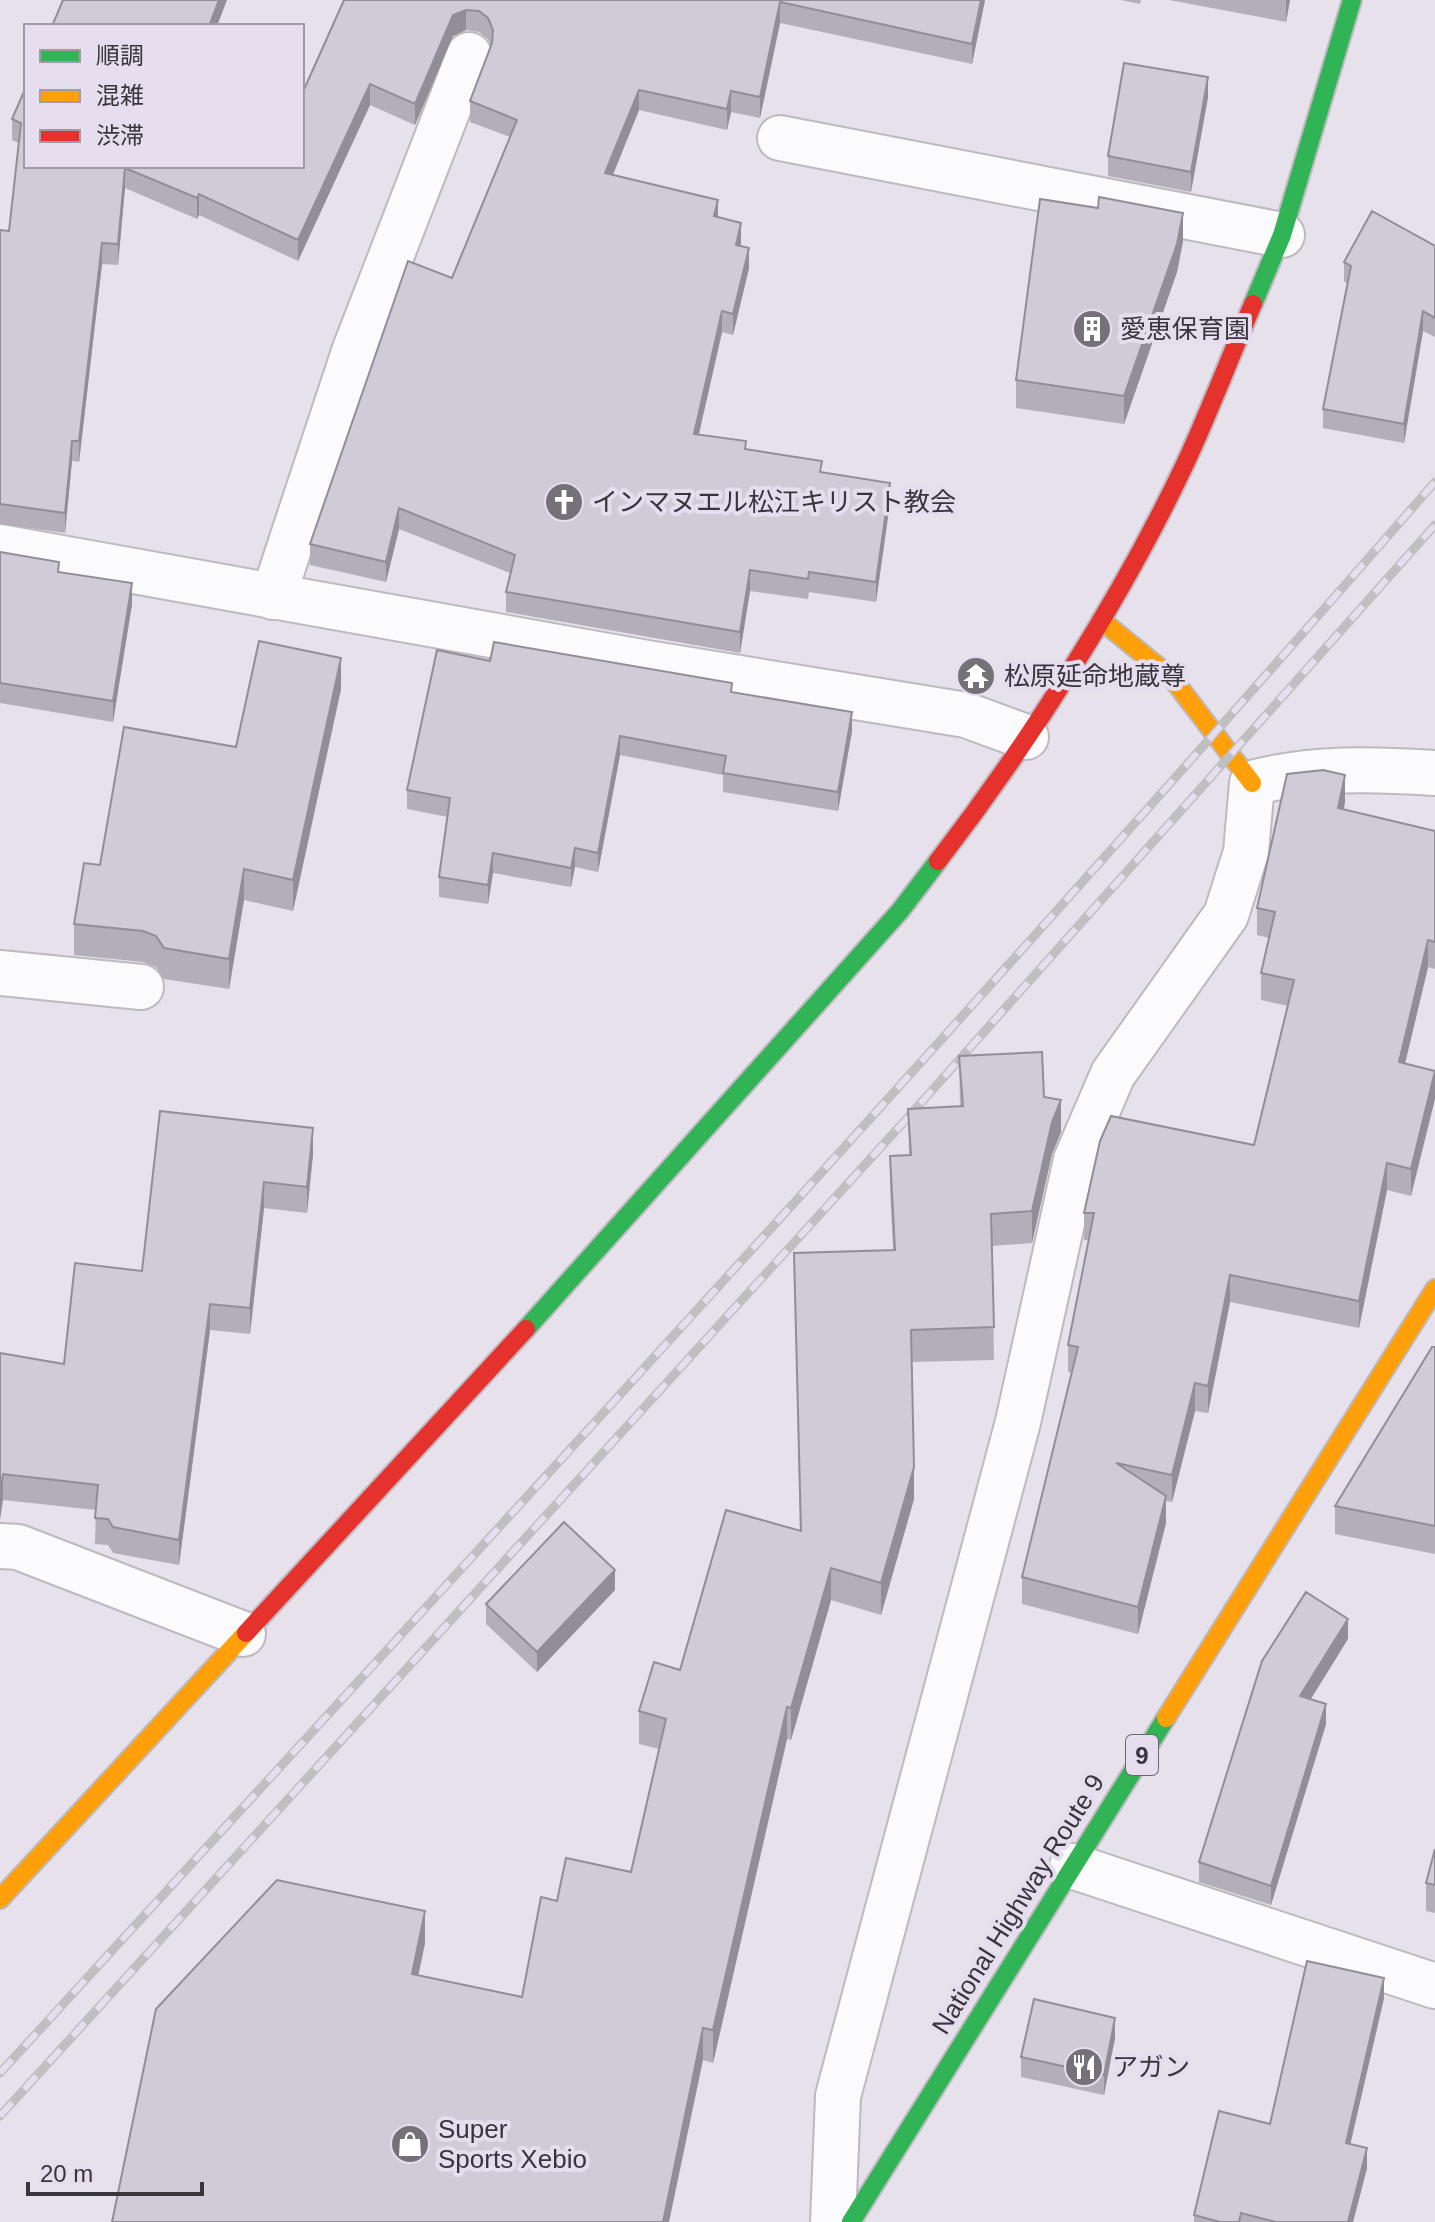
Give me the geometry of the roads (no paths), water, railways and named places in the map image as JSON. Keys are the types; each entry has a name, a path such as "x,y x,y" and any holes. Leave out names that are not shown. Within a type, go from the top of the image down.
{"main road":[{"path":"0,1899 595,1255 831,991 900,911 1026,737 1101,620 1185,463 1282,235 1314,138 1352,0"},
{"path":"1101,620 1172,678 1252,783"},
{"name":"National Highway Route 9","path":"851,2222 1435,1289"}],"street":[{"path":"273,597 354,352 469,55"},
{"path":"780,138 1282,235"},
{"path":"0,547 273,597 966,715 1026,737"},
{"path":"833,2222 838,2096 1018,1422 1076,1160 1113,1074 1226,915 1246,852 1252,783 1289,774 1363,769 1435,773"},
{"path":"0,973 141,987"},
{"path":"0,1546 18,1547 243,1634"},
{"path":"1072,1866 1435,1986"}],"railway":[{"path":"0,2073 902,1083 1435,482"},
{"path":"0,2116 911,1114 1435,525"}],"place":[{"name":"愛恵保育園","path":"1092,329"},
{"name":"インマヌエル松江キリスト教会","path":"564,502"},
{"name":"松原延命地蔵尊","path":"976,676"},
{"name":"アガン","path":"1084,2067"},
{"name":"Super Sports Xebio","path":"410,2144"}]}
